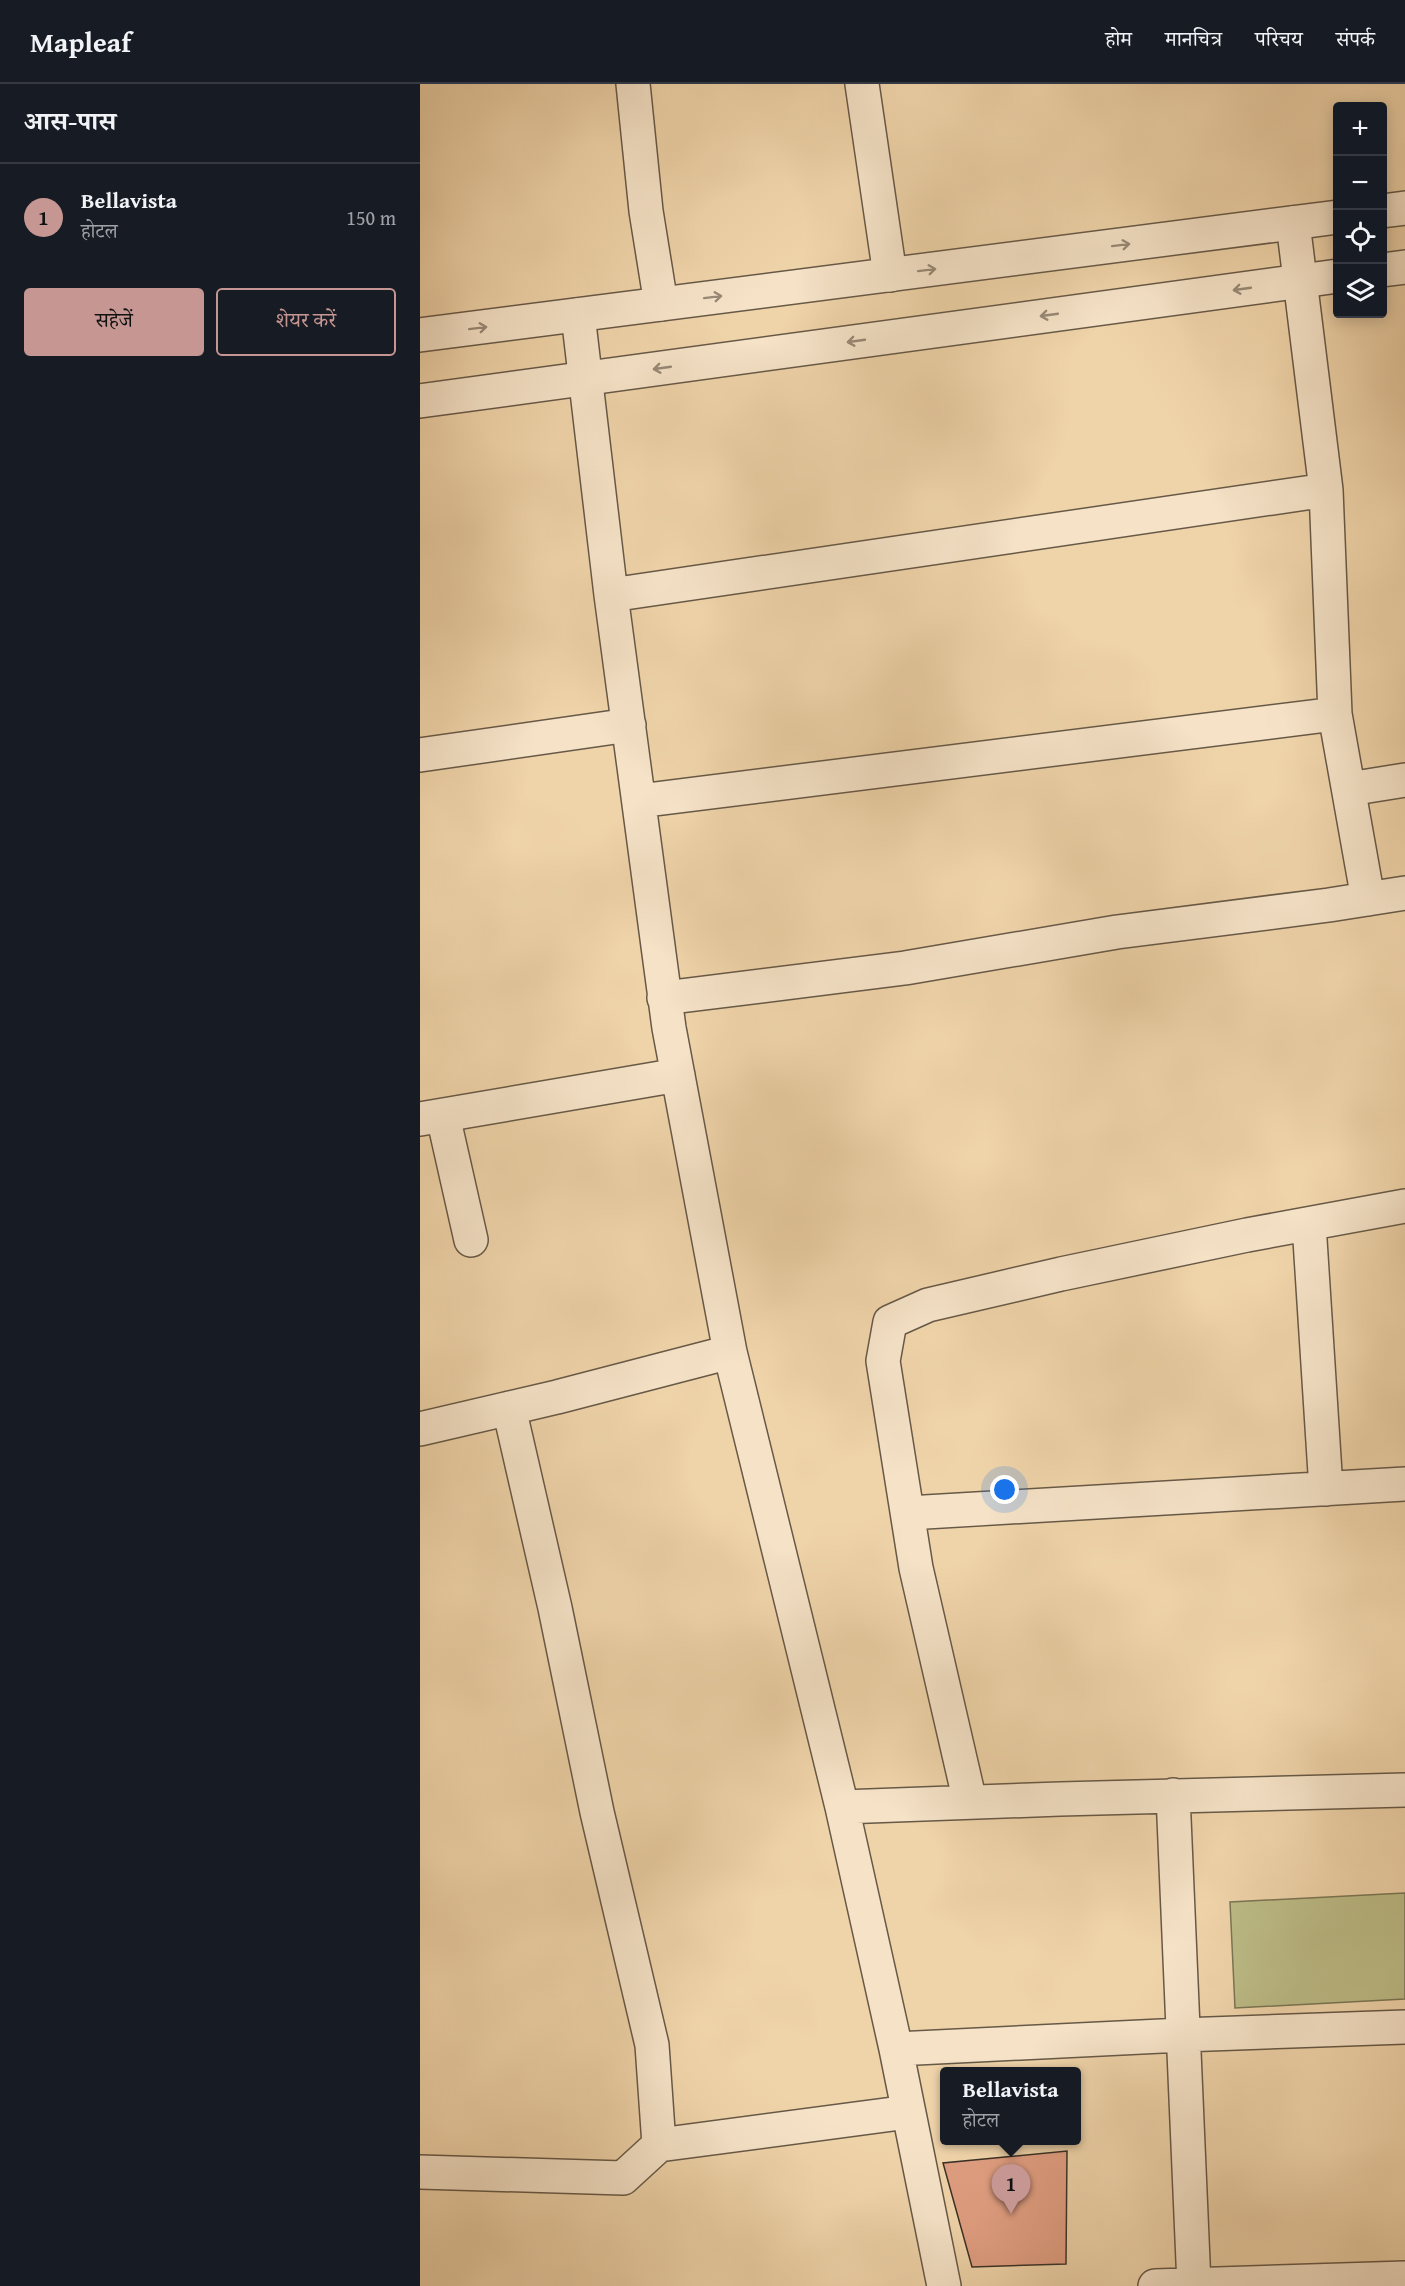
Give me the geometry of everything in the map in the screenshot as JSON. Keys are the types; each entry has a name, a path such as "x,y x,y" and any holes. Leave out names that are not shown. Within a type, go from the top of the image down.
{"street":[{"path":"633,84 646,211 661,304"},
{"path":"862,84 890,275"},
{"path":"1387,210 1405,208"},
{"path":"420,335 1333,218"},
{"path":"1293,223 1326,490 1335,714 1368,899"},
{"path":"1387,269 1405,267"},
{"path":"420,401 1333,277"},
{"path":"578,315 611,595 664,998 678,1075 730,1352 842,1807 896,2049 944,2286"},
{"path":"611,595 1326,490"},
{"path":"639,801 1335,714"},
{"path":"420,755 629,725"},
{"path":"1348,789 1405,780"},
{"path":"664,998 905,968 1117,932 1405,893"},
{"path":"471,1240 431,1118 678,1075"},
{"path":"970,1802 916,1568 883,1361 890,1322 928,1305 1061,1274 1405,1206"},
{"path":"1309,1224 1326,1489"},
{"path":"420,1429 730,1352"},
{"path":"509,1408 555,1608 597,1812 652,2045 659,2145"},
{"path":"908,1513 1405,1484"},
{"path":"842,1807 1405,1790"},
{"path":"1173,1796 1194,2285"},
{"path":"896,2049 1405,2027"},
{"path":"420,2172 623,2178 659,2145 908,2112"},
{"path":"1155,2286 1405,2278"}],"shaded area":[{"path":"1405,1893 1405,1999 1235,2008 1230,1902"}],"building":[{"path":"1067,2151 1066,2264 972,2267 943,2163"}],"place":[{"name":"Bellavista","path":"1011,2214"}]}
